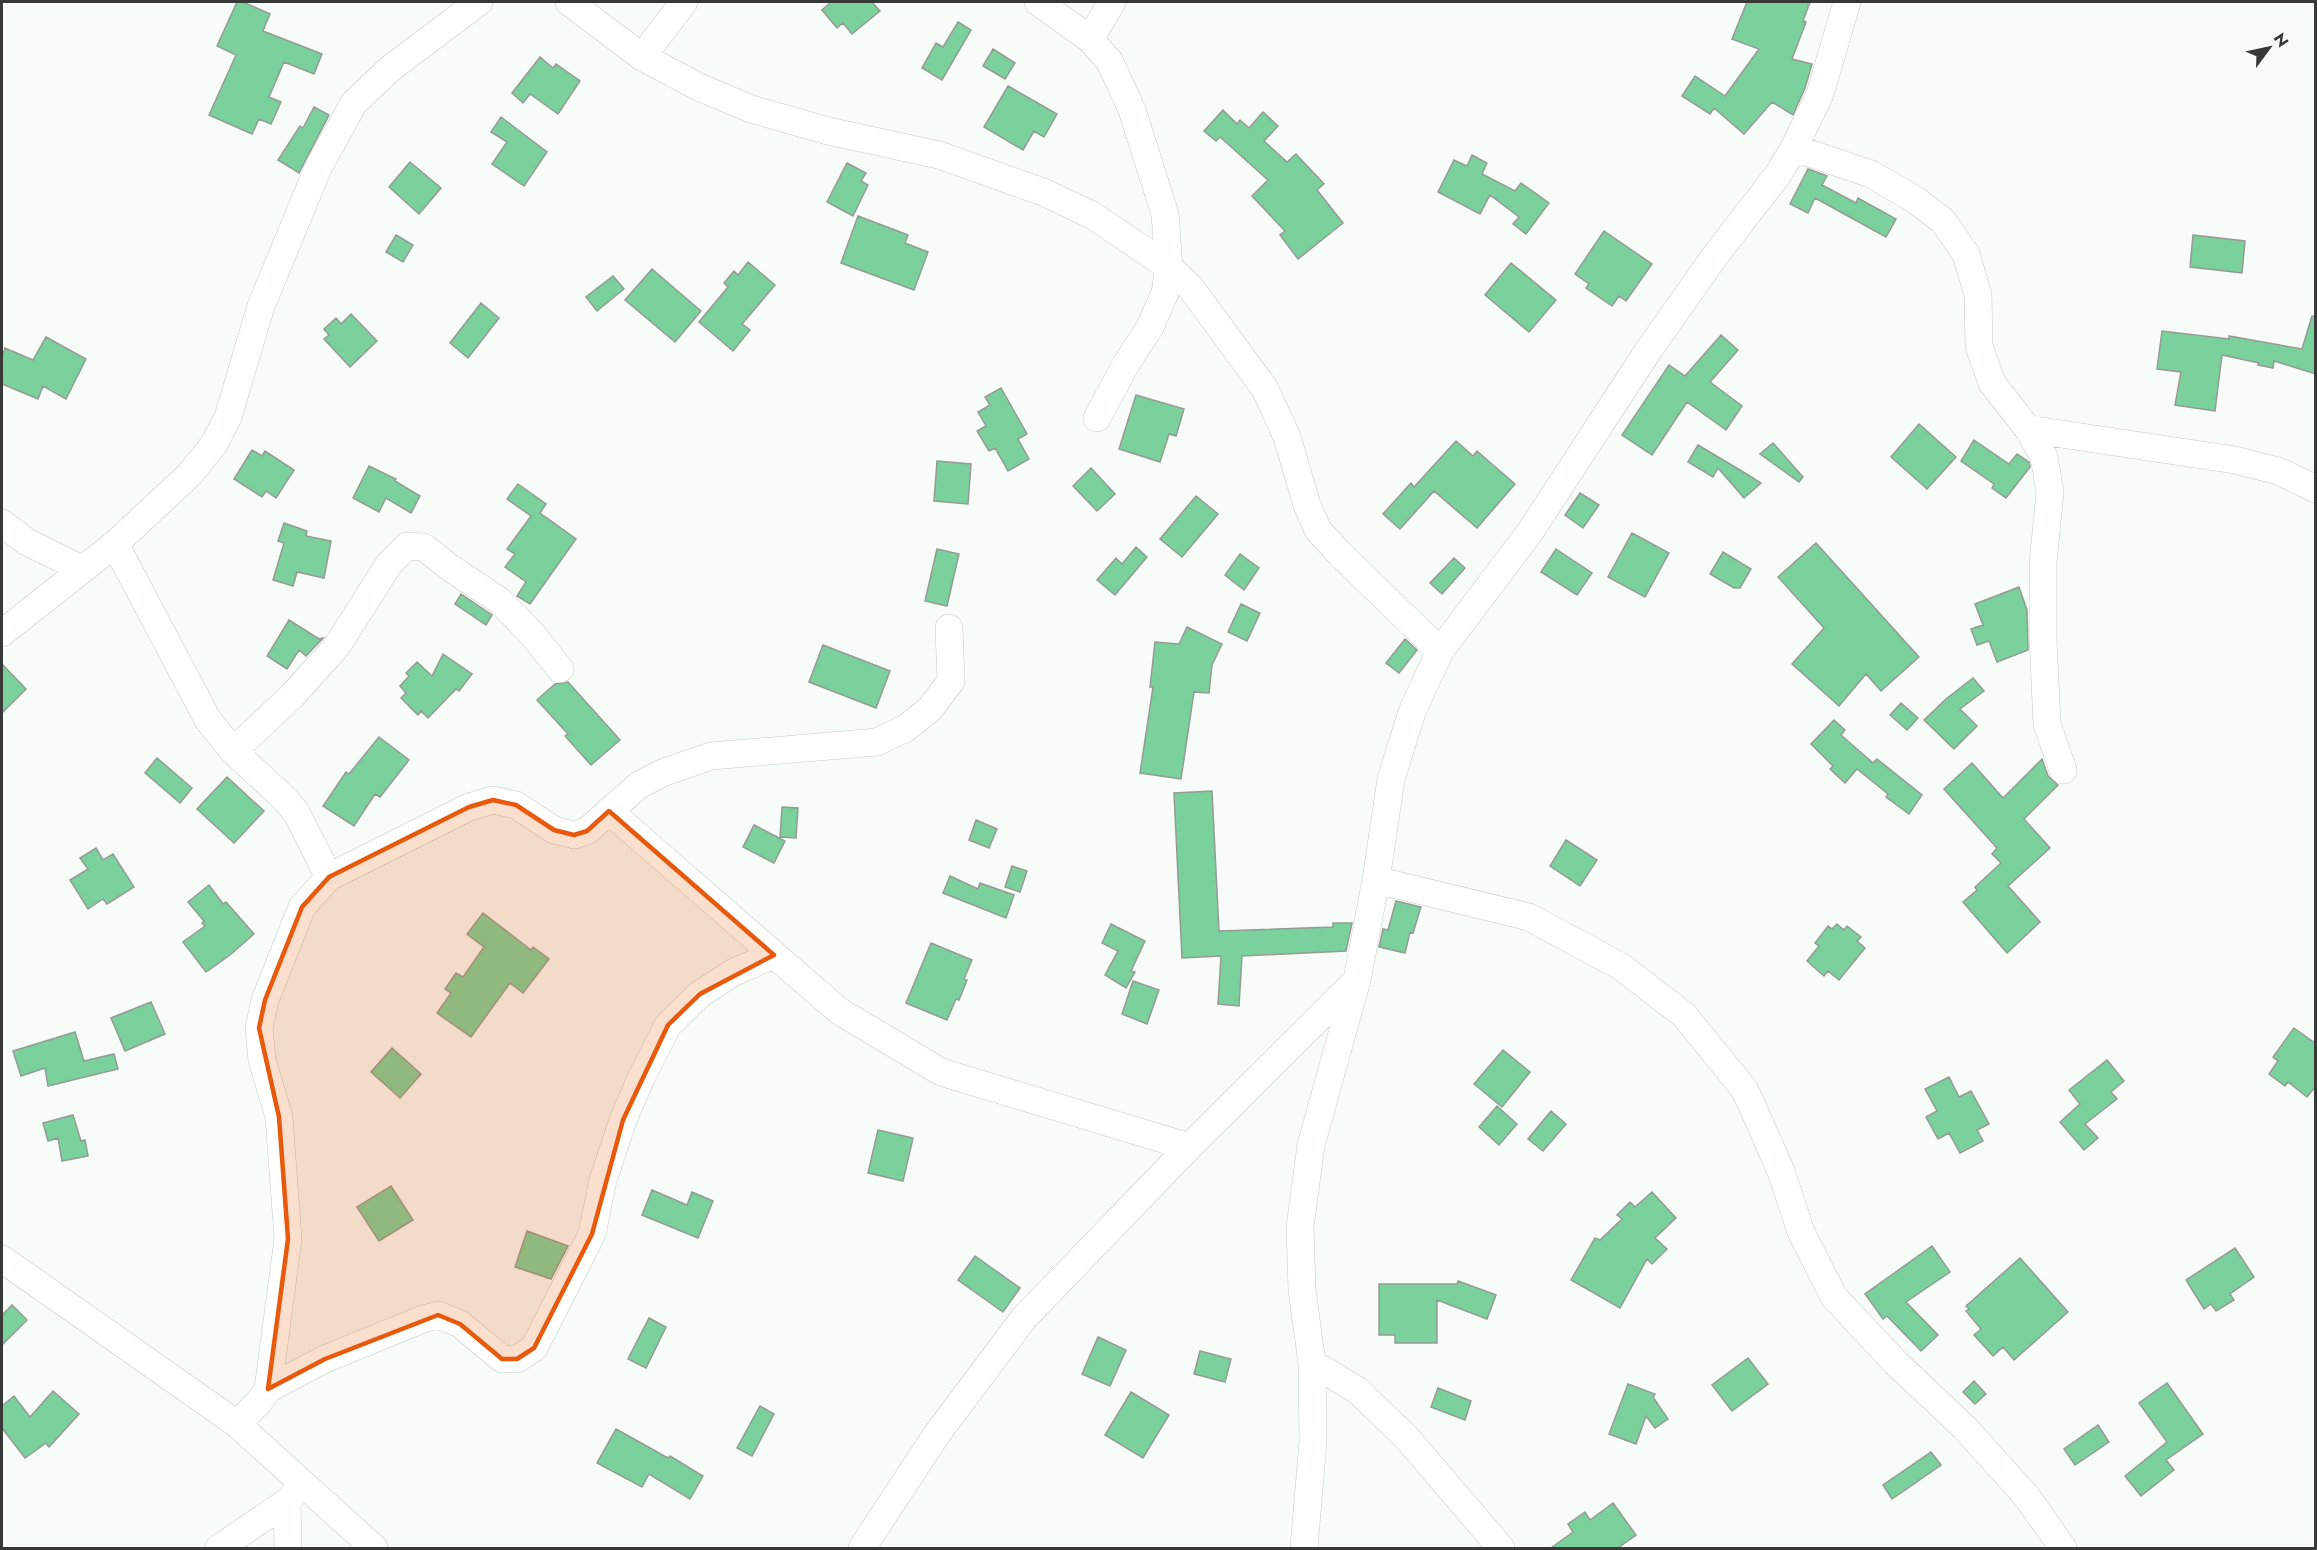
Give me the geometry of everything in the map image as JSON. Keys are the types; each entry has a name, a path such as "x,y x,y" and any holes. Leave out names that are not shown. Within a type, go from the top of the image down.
{"street":[{"path":"2,633 115,544 190,474 214,444 228,417 261,306 319,166 354,103 391,68 479,2"},
{"path":"569,2 642,57 699,87 751,109 828,131 939,155 1043,192 1092,215 1169,267 1191,288 1265,389 1287,437 1307,505 1318,530 1440,651"},
{"path":"642,57 684,2"},
{"path":"1038,2 1090,39 1110,62 1132,110 1165,214 1169,267 1166,293 1150,327 1126,364 1097,418"},
{"path":"1090,39 1112,2"},
{"path":"1304,1548 1313,1441 1312,1363 1302,1290 1300,1227 1311,1145 1357,980 1376,880 1391,779 1413,712 1440,651 1530,532 1648,351 1715,256 1779,173 1820,94 1846,2"},
{"path":"1794,147 1871,174 1914,200 1943,221 1966,254 1978,295 1979,345 1992,383 2028,429 2044,458 2050,492 2043,563 2043,638 2047,724 2063,770"},
{"path":"2028,429 2235,460 2278,471 2316,489"},
{"path":"2,523 27,542 82,569"},
{"path":"115,544 208,720 233,751 285,799 297,814 329,877"},
{"path":"233,751 291,697 337,646 388,564 407,546 424,547 449,567 500,601 532,634 560,669"},
{"path":"237,1424 259,1402 268,1389 288,1239 279,1117 262,1060 259,1028 265,1000 302,907 329,877 470,807 493,801 516,805 554,830 574,835 587,831 639,785 662,772 711,756 877,742 906,728 930,709 951,681 948,628"},
{"path":"609,811 838,1011 941,1072 1189,1147"},
{"path":"1376,880 1529,917 1620,966 1684,1015 1745,1090 1781,1171 1801,1232 1834,1298 1896,1363 1973,1437 2027,1497 2063,1548"},
{"path":"268,1389 325,1359 423,1319 438,1316 460,1324 501,1359 517,1359 534,1348 592,1233 603,1179 622,1119 668,1025 700,994 734,972 774,955"},
{"path":"862,1548 937,1434 1024,1318 1189,1147 1357,980"},
{"path":"2,1258 237,1424 295,1493 374,1548"},
{"path":"1312,1363 1357,1390 1406,1437 1501,1548"},
{"path":"219,1548 295,1493"},
{"path":"288,1548 295,1493"}],"highlighted area":[{"path":"493,800 516,805 554,830 574,835 587,831 609,811 774,955 700,994 668,1025 623,1120 592,1234 534,1348 517,1359 502,1359 460,1324 438,1315 325,1359 268,1389 288,1239 279,1117 259,1028 265,1000 302,907 329,877 469,807"}],"building":[{"path":"237,2 243,2 270,14 263,31 322,54 314,74 284,62 269,97 281,102 271,124 259,119 252,134 209,115 236,55 217,46"},
{"path":"831,2 872,2 880,11 852,34 843,23 837,28 822,10"},
{"path":"1747,2 1810,2 1803,21 1806,22 1792,59 1812,64 1805,88 1793,115 1772,102 1744,134 1714,108 1710,114 1682,96 1695,76 1725,96 1759,49 1732,39"},
{"path":"958,22 971,30 942,80 922,68 936,43 943,47"},
{"path":"993,49 1015,63 1005,79 983,66"},
{"path":"540,57 553,68 556,64 580,81 558,114 530,94 523,103 512,93"},
{"path":"1008,86 1057,114 1044,137 1034,131 1023,150 984,127"},
{"path":"314,107 329,115 299,173 278,160 300,126 303,128"},
{"path":"1223,110 1237,124 1240,120 1249,128 1263,112 1278,126 1264,141 1287,162 1296,154 1324,184 1317,190 1343,223 1298,259 1280,235 1285,231 1252,196 1268,180 1220,137 1216,141 1204,131"},
{"path":"501,117 547,152 524,186 492,164 507,142 491,132"},
{"path":"1472,155 1487,163 1482,174 1515,191 1521,183 1549,203 1526,234 1513,224 1519,217 1490,195 1480,214 1438,192 1454,160 1467,166"},
{"path":"410,162 441,188 419,214 389,187"},
{"path":"847,163 866,173 861,181 868,185 853,216 827,202"},
{"path":"1808,169 1827,176 1822,185 1856,203 1858,198 1896,219 1886,237 1815,198 1808,213 1790,204"},
{"path":"858,216 908,235 905,243 928,252 914,290 841,263"},
{"path":"1604,231 1652,264 1626,301 1619,296 1612,306 1586,288 1589,284 1575,274"},
{"path":"396,235 413,245 403,262 386,252"},
{"path":"2193,235 2245,241 2242,273 2190,267"},
{"path":"748,262 775,285 742,324 750,330 733,351 699,322 728,287 724,283 734,271 738,275"},
{"path":"1511,263 1556,300 1529,332 1485,295"},
{"path":"652,269 701,311 675,342 625,300"},
{"path":"613,276 624,289 597,311 586,297"},
{"path":"481,303 499,318 468,358 450,343"},
{"path":"351,314 377,341 350,367 324,339 329,335 324,329 336,318 341,324"},
{"path":"2312,316 2316,317 2316,374 2274,361 2273,368 2222,355 2215,411 2175,405 2181,372 2157,369 2162,331 2229,339 2229,336 2302,349"},
{"path":"1721,335 1738,350 1710,382 1742,406 1726,430 1687,402 1652,455 1622,435 1669,365 1685,376"},
{"path":"46,337 86,359 66,399 43,386 38,399 2,384 2,357 5,348 33,360"},
{"path":"1001,388 1027,434 1018,439 1029,459 1008,471 995,448 989,451 977,431 986,426 978,412 990,405 985,397"},
{"path":"1136,395 1184,409 1176,436 1169,434 1160,462 1119,449"},
{"path":"1919,424 1956,457 1927,489 1891,457"},
{"path":"1974,440 2009,464 2017,454 2029,462 2030,467 2006,498 1992,488 1994,484 1961,461"},
{"path":"1456,441 1473,456 1477,451 1515,484 1477,528 1434,491 1400,529 1383,514 1411,483 1414,487"},
{"path":"1773,443 1803,477 1799,482 1760,454"},
{"path":"1698,445 1761,483 1744,498 1718,468 1713,477 1688,462"},
{"path":"252,450 262,456 265,451 294,470 276,498 266,491 262,497 234,479"},
{"path":"937,461 971,464 968,504 934,501"},
{"path":"369,466 396,479 395,481 420,496 411,513 386,498 379,512 353,498"},
{"path":"1091,468 1115,494 1097,511 1073,486"},
{"path":"518,484 546,504 540,513 576,539 530,604 517,596 526,582 505,567 515,554 507,549 531,516 507,499"},
{"path":"1580,493 1599,505 1583,528 1565,515"},
{"path":"1196,496 1218,514 1182,557 1160,539"},
{"path":"284,523 307,531 306,536 331,541 324,578 297,572 293,586 273,580 284,543 278,541"},
{"path":"1632,533 1669,553 1645,597 1608,577"},
{"path":"1816,543 1919,657 1881,691 1866,674 1839,706 1792,664 1824,628 1778,577"},
{"path":"1136,547 1147,557 1115,595 1097,580 1116,558 1122,564"},
{"path":"937,549 959,554 947,606 925,601"},
{"path":"1556,549 1592,573 1577,595 1541,572"},
{"path":"1723,552 1751,569 1740,588 1734,588 1710,574"},
{"path":"1240,554 1259,568 1244,590 1225,575"},
{"path":"1454,558 1465,568 1442,594 1430,583"},
{"path":"2019,587 2027,610 2028,650 1997,662 1989,641 1977,645 1971,629 1983,625 1975,604"},
{"path":"461,594 492,615 486,625 455,604"},
{"path":"1241,604 1260,613 1247,641 1228,632"},
{"path":"289,620 319,639 323,638 306,656 299,650 287,669 267,656"},
{"path":"1187,627 1222,644 1212,665 1209,693 1194,692 1181,779 1140,773 1153,687 1150,687 1155,642 1179,644"},
{"path":"1405,639 1417,650 1399,673 1386,663"},
{"path":"823,645 890,671 876,708 809,682"},
{"path":"443,654 472,674 459,691 456,689 428,718 421,711 418,715 401,698 406,693 400,686 409,676 406,673 417,662 432,676"},
{"path":"2,664 26,689 2,713"},
{"path":"1973,678 1984,691 1960,709 1977,726 1954,749 1924,720"},
{"path":"568,682 620,740 591,765 565,736 568,734 537,700 555,684"},
{"path":"1901,703 1918,718 1907,730 1890,715"},
{"path":"1834,720 1845,730 1841,735 1873,763 1877,759 1922,795 1909,814 1886,797 1888,794 1857,769 1845,783 1830,769 1833,766 1811,744"},
{"path":"379,737 409,760 380,797 375,794 354,826 323,806 346,772 349,774"},
{"path":"157,758 192,788 180,803 145,773"},
{"path":"2042,759 2048,776 2058,785 2024,819 2050,848 2008,886 2040,922 2007,953 1963,902 1977,890 1975,887 2001,863 1992,854 1997,848 1944,789 1972,763 2003,798"},
{"path":"227,777 264,811 234,843 197,809"},
{"path":"1212,791 1219,931 1333,927 1333,923 1352,923 1346,951 1242,956 1239,1006 1218,1004 1221,956 1182,958 1174,793"},
{"path":"782,807 798,808 796,838 780,837"},
{"path":"976,820 997,829 989,848 969,840"},
{"path":"754,825 785,841 774,863 743,847"},
{"path":"1566,840 1597,860 1580,886 1550,866"},
{"path":"96,848 103,860 113,854 134,887 107,904 103,899 88,909 70,880 88,869 80,858"},
{"path":"1012,866 1027,871 1020,892 1005,887"},
{"path":"950,876 978,889 980,883 1014,895 1006,918 943,893"},
{"path":"209,885 223,904 226,902 254,934 206,972 183,942 205,926 202,923 204,921 188,902"},
{"path":"1396,901 1421,907 1413,933 1410,932 1405,953 1379,947 1383,929 1388,930"},
{"path":"483,913 531,950 533,947 549,959 523,993 510,983 471,1037 437,1013 451,993 445,989 456,973 463,977 484,947 467,934"},
{"path":"1111,924 1145,941 1131,971 1135,972 1126,988 1105,975 1118,951 1102,943"},
{"path":"1837,924 1844,930 1847,926 1861,937 1857,941 1865,948 1839,980 1828,971 1824,976 1807,961 1819,946 1815,943 1828,926 1832,929"},
{"path":"931,943 972,960 959,1000 956,999 947,1020 906,1003"},
{"path":"1133,981 1159,990 1147,1024 1122,1014"},
{"path":"151,1002 165,1034 125,1051 111,1018"},
{"path":"2294,1028 2316,1044 2316,1086 2307,1097 2288,1082 2285,1086 2269,1074 2278,1061 2273,1057"},
{"path":"75,1032 84,1061 114,1054 118,1069 48,1086 45,1068 21,1076 13,1051"},
{"path":"392,1048 421,1074 400,1098 371,1072"},
{"path":"1503,1050 1530,1072 1502,1107 1474,1084"},
{"path":"2107,1060 2124,1081 2111,1092 2117,1099 2085,1124 2098,1138 2084,1150 2060,1122 2080,1104 2069,1090"},
{"path":"1949,1077 1959,1097 1971,1091 1989,1124 1977,1130 1983,1141 1960,1153 1949,1133 1938,1139 1926,1117 1937,1111 1925,1089"},
{"path":"1497,1106 1517,1124 1499,1145 1479,1127"},
{"path":"1551,1111 1566,1124 1543,1151 1528,1139"},
{"path":"73,1115 81,1141 85,1140 88,1156 62,1161 58,1138 48,1141 43,1123"},
{"path":"878,1130 913,1138 903,1181 868,1173"},
{"path":"391,1186 413,1220 379,1241 357,1207"},
{"path":"652,1190 687,1205 692,1192 713,1201 698,1238 642,1215"},
{"path":"1652,1192 1676,1218 1655,1238 1667,1249 1652,1264 1647,1259 1620,1308 1571,1280 1595,1238 1600,1240 1622,1219 1617,1215 1630,1202 1635,1207"},
{"path":"527,1231 568,1246 551,1279 515,1267"},
{"path":"1932,1246 1950,1272 1906,1302 1938,1335 1921,1351 1887,1316 1883,1319 1865,1294"},
{"path":"2235,1248 2254,1277 2230,1294 2234,1300 2216,1311 2211,1304 2204,1309 2186,1280"},
{"path":"975,1256 1020,1288 1003,1312 958,1280"},
{"path":"2020,1258 2068,1312 2014,1360 2003,1347 1993,1356 1974,1335 1981,1329 1966,1311 1969,1309 1966,1306"},
{"path":"1458,1281 1496,1295 1487,1319 1437,1300 1437,1343 1395,1343 1395,1335 1379,1335 1379,1284 1457,1284"},
{"path":"12,1305 27,1320 2,1345 2,1315"},
{"path":"649,1318 666,1327 646,1368 628,1359"},
{"path":"1098,1337 1126,1350 1110,1386 1082,1374"},
{"path":"1200,1351 1231,1359 1225,1382 1194,1374"},
{"path":"1748,1358 1768,1384 1732,1411 1712,1385"},
{"path":"1974,1381 1986,1394 1975,1404 1963,1392"},
{"path":"2167,1383 2203,1434 2166,1460 2174,1470 2141,1496 2125,1476 2167,1442 2139,1403"},
{"path":"1628,1384 1655,1394 1653,1397 1668,1419 1655,1428 1646,1416 1636,1444 1609,1434"},
{"path":"1438,1388 1471,1401 1465,1420 1431,1407"},
{"path":"53,1391 79,1414 49,1447 46,1443 25,1458 2,1428 2,1406 14,1396 30,1417"},
{"path":"1131,1392 1169,1415 1143,1458 1105,1435"},
{"path":"760,1406 774,1414 752,1456 737,1448"},
{"path":"2098,1425 2109,1442 2075,1465 2064,1449"},
{"path":"616,1429 668,1458 670,1456 703,1476 690,1499 649,1474 642,1487 597,1463"},
{"path":"1931,1452 1941,1465 1892,1499 1883,1485"},
{"path":"1613,1503 1636,1535 1618,1548 1551,1548 1573,1532 1568,1524 1585,1512 1590,1520"}]}
